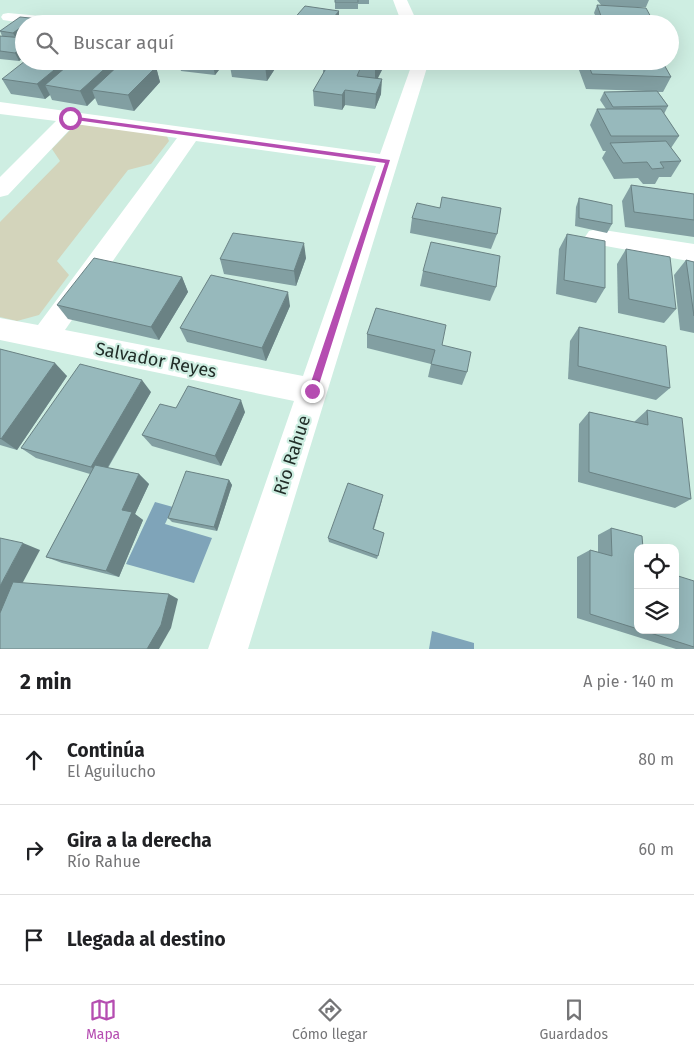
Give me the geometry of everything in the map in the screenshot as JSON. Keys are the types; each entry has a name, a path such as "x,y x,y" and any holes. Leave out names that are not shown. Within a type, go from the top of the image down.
{"street":[{"path":"400,0 406,15"},
{"path":"4,19 24,6"},
{"name":"Río Rahue","path":"228,649 418,70"},
{"path":"0,108 388,161"},
{"path":"0,190 70,118"},
{"path":"45,337 191,134"},
{"path":"596,237 694,253"},
{"name":"Salvador Reyes","path":"0,329 312,391"}],"green space":[{"path":"88,123 166,134 169,141 151,164 128,170 57,261 69,275 39,315 17,321 0,317 0,222 60,161 52,149 73,127"}],"water":[{"path":"155,502 173,507 165,524 212,538 194,583 126,564"},
{"path":"432,631 474,643 474,649 429,649"}],"building":[{"path":"335,0 358,0 358,2 335,2"},
{"path":"597,5 646,8 650,15 601,15"},
{"path":"305,6 339,11 336,15 297,15"},
{"path":"15,20 15,32 13,33 0,31"},
{"path":"0,36 15,37 15,53 0,51"},
{"path":"15,69 54,70 37,84 2,79"},
{"path":"62,70 103,70 80,91 45,85"},
{"path":"113,70 153,70 128,95 92,90"},
{"path":"325,70 360,70 357,76 382,79 376,94 345,90 342,95 313,91"},
{"path":"590,70 667,70 671,77 592,74"},
{"path":"657,91 668,106 613,107 604,92"},
{"path":"597,109 661,109 679,136 611,136"},
{"path":"666,141 681,161 660,162 664,168 652,169 647,162 623,163 610,143"},
{"path":"631,185 694,194 694,220 634,212"},
{"path":"442,197 501,208 497,234 412,218 417,203 440,208"},
{"path":"579,198 612,205 612,224 579,218"},
{"path":"233,233 304,243 294,271 220,259"},
{"path":"567,234 605,241 605,288 564,280"},
{"path":"431,242 500,256 496,287 423,271"},
{"path":"626,249 670,257 676,309 629,299"},
{"path":"94,258 182,277 151,327 57,305"},
{"path":"686,260 694,262 694,316"},
{"path":"211,275 288,292 262,348 180,328"},
{"path":"376,308 446,325 442,345 471,352 467,372 431,364 435,350 367,334"},
{"path":"579,327 666,346 670,388 578,366"},
{"path":"0,349 55,363 1,439 0,438"},
{"path":"80,364 142,380 91,467 21,448"},
{"path":"188,386 241,400 215,456 142,435 160,404 176,408"},
{"path":"647,410 682,418 691,499 589,472 589,412 648,425"},
{"path":"95,465 139,474 122,510 132,512 106,571 46,557"},
{"path":"186,471 229,480 214,527 168,518"},
{"path":"348,483 383,495 373,529 384,533 378,556 328,538"},
{"path":"611,528 642,536 643,544 634,544 634,628 590,614 590,550 612,556"},
{"path":"0,538 23,543 0,586"},
{"path":"679,576 694,581 694,647 653,634 679,634"},
{"path":"13,582 169,594 161,625 147,649 0,649 0,613"}],"route":[{"path":"70,118 388,161 312,391"}]}
